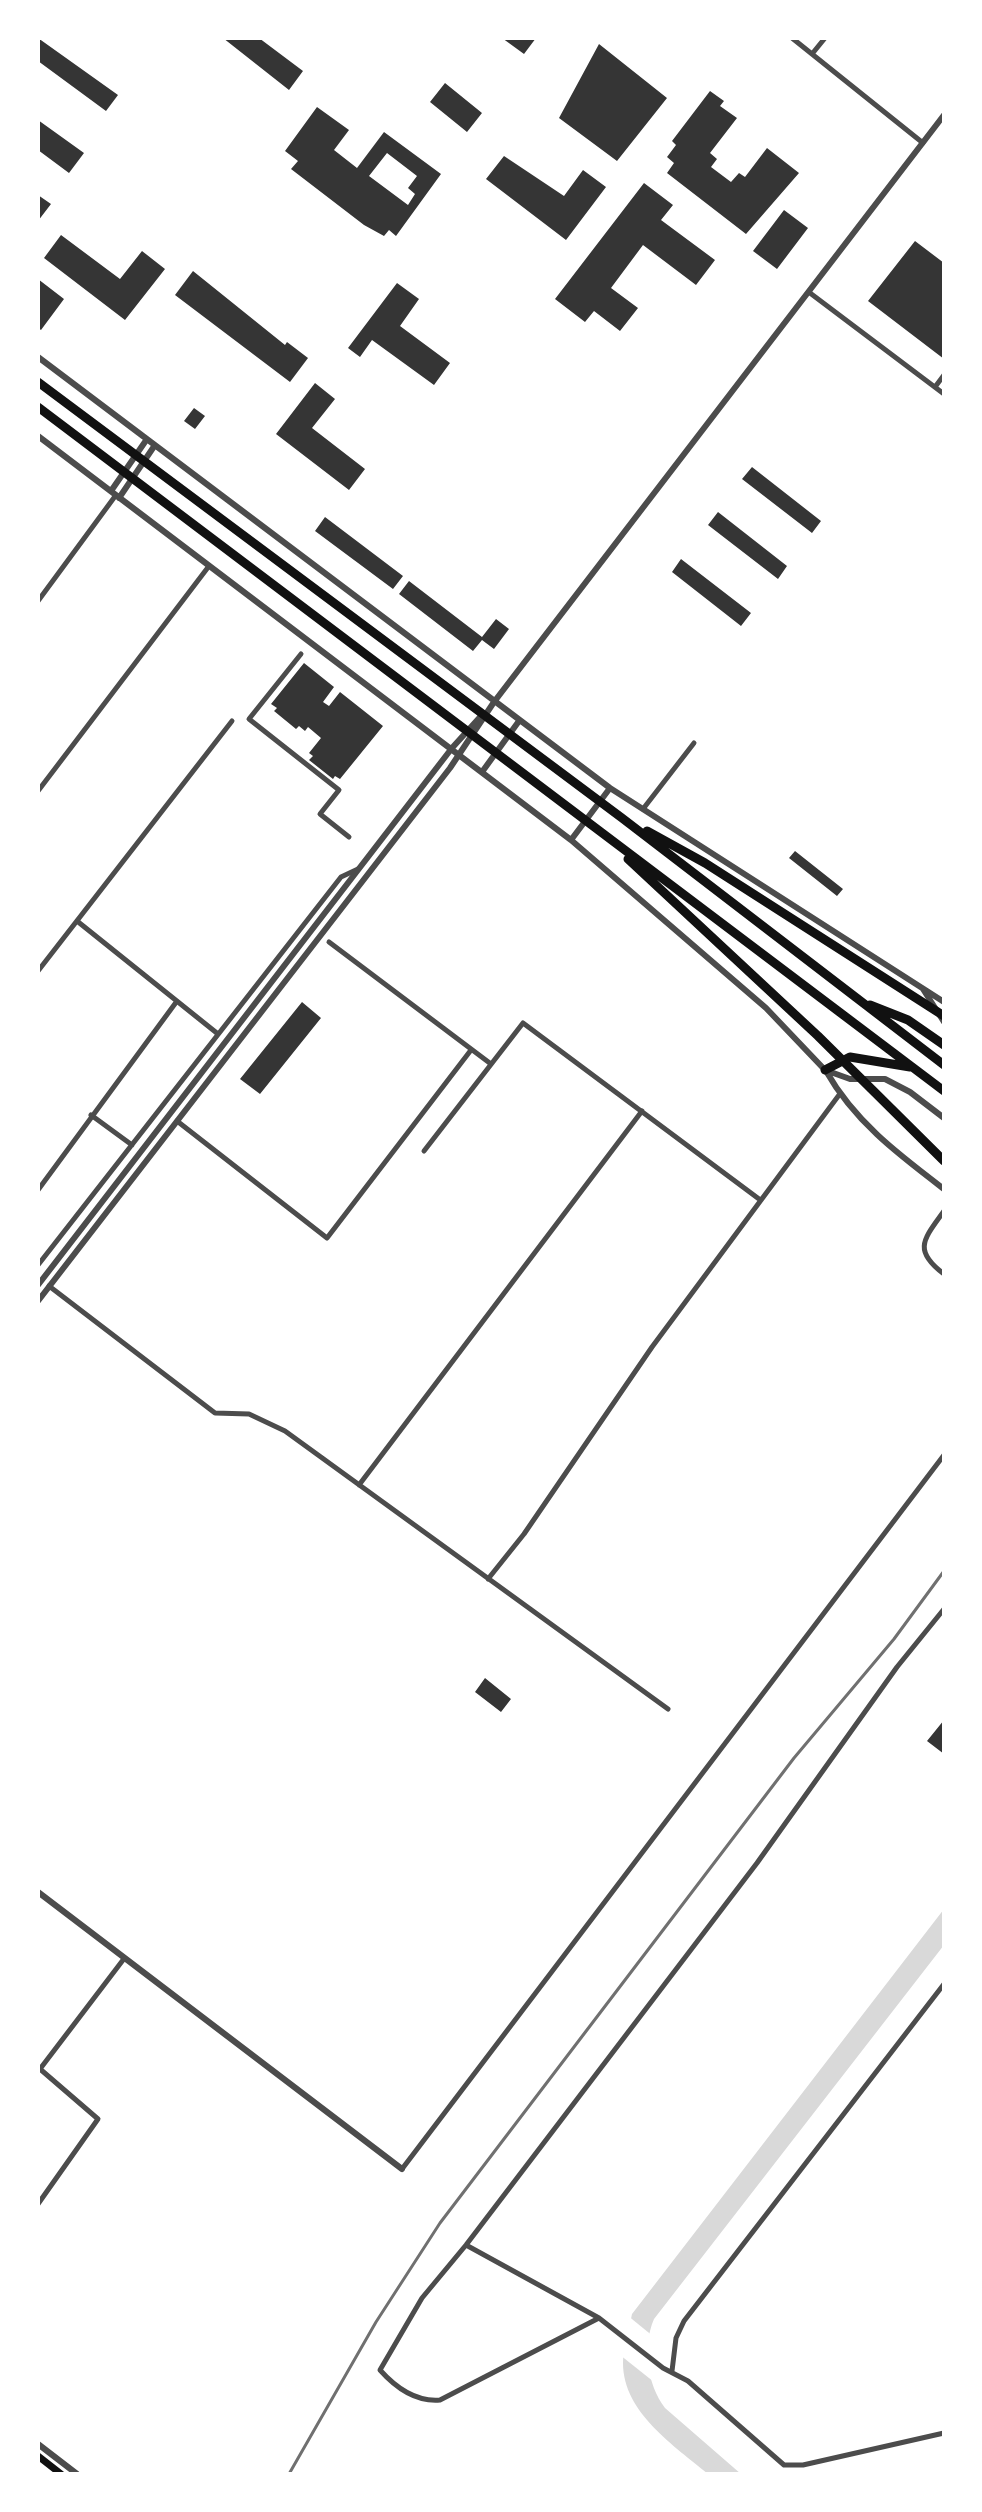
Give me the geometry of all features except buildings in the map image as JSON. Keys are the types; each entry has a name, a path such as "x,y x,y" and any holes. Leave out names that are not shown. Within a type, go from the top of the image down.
{"highway":[{"path":"38,382 622,818 944,1065"},
{"path":"38,407 944,1091"},
{"path":"622,818 705,863 944,1019"},
{"path":"593,826 818,1036 944,1161"},
{"path":"858,1000 908,1020 944,1045"},
{"path":"825,1070 850,1057 913,1067"}],"main road":[{"path":"38,2456 61,2474"}],"street":[{"path":"792,38 923,143"},
{"path":"812,54 825,38"},
{"path":"38,1285 452,748 494,702 944,115"},
{"path":"810,293 944,394"},
{"path":"38,357 610,788 944,1002"},
{"path":"935,387 944,375"},
{"path":"38,436 571,840 766,1008 825,1070 839,1095 875,1136 944,1189"},
{"path":"115,495 147,439"},
{"path":"38,601 155,445"},
{"path":"38,791 209,566"},
{"path":"301,654 249,719 339,790 320,814 349,837"},
{"path":"38,1301 460,755 494,702"},
{"path":"38,971 232,721"},
{"path":"482,772 519,721"},
{"path":"643,809 694,743"},
{"path":"571,840 610,788"},
{"path":"38,1265 341,877 359,869"},
{"path":"77,921 218,1034"},
{"path":"329,942 491,1064"},
{"path":"921,986 944,1019"},
{"path":"38,1190 177,1001"},
{"path":"424,1151 523,1023 759,1199"},
{"path":"177,1121 327,1238 471,1050"},
{"path":"825,1070 850,1079 885,1079 910,1092 944,1118"},
{"path":"488,1579 524,1534 605,1411 850,1079"},
{"path":"359,1485 642,1111"},
{"path":"91,1115 132,1145"},
{"path":"944,1211 926,1237 923,1251 926,1260 944,1274"},
{"path":"49,1286 215,1413 249,1414 285,1431 668,1709"},
{"path":"38,1892 123,1960 402,2169 944,1455"},
{"path":"599,2318 440,2400 422,2402 380,2370 422,2298 466,2245 757,1863 897,1667 944,1609"},
{"path":"38,2204 98,2119 40,2069 123,1960"},
{"path":"672,2371 676,2338 684,2321 944,1984"},
{"path":"466,2245 599,2318 663,2368 688,2381 784,2465 803,2465 944,2433"},
{"path":"38,2444 77,2474"}],"shaded area":[{"path":"944,1909 944,1945 654,2319 647,2353 650,2377 659,2398 665,2408 741,2474 708,2474 653,2427 632,2398 625,2381 623,2363 632,2314"}],"pier":[{"path":"627,2315 654,2337 654,2382 620,2355"}],"railway":[{"path":"289,2474 376,2322 440,2223 794,1758 894,1639 944,1571"}]}
